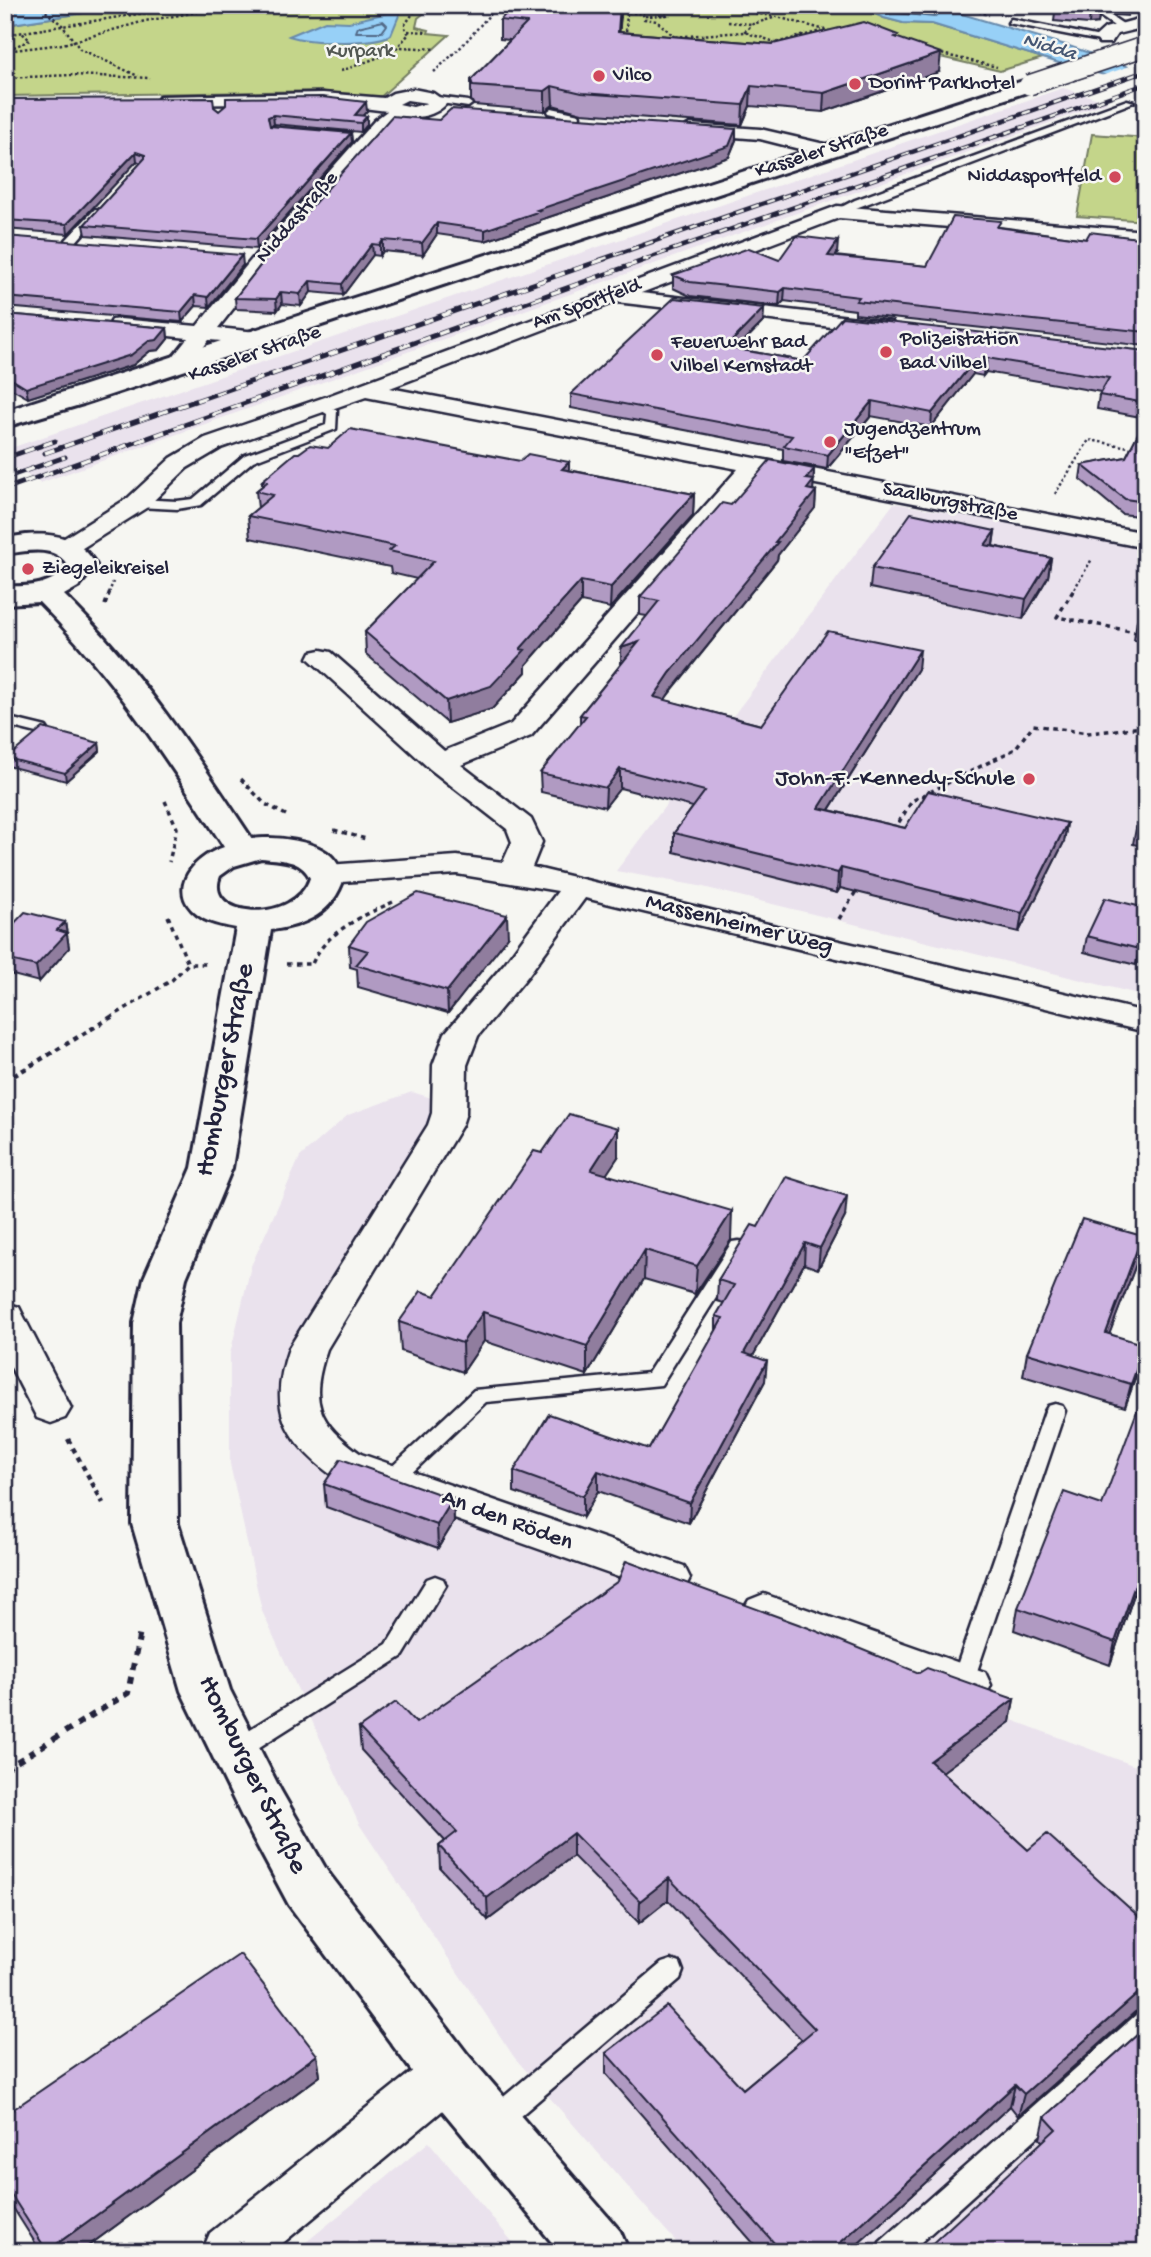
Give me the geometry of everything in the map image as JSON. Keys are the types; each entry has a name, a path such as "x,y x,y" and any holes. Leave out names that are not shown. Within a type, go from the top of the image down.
{"main road":[{"name":"Kasseler Straße","path":"5,419 500,260 1146,46"},
{"name":"Kasseler Straße","path":"5,437 310,336 500,260"},
{"path":"5,546 27,542 67,547 78,555 82,565 77,576 64,585 45,592 5,595"},
{"path":"45,592 102,649 140,696 243,851"},
{"path":"270,848 296,851 321,864 327,874 328,885 322,897 311,907 295,915 255,921 221,914 208,906 201,897 203,875 212,865 243,851 270,848"},
{"name":"Homburger Straße","path":"255,921 212,1168 165,1278 158,1312 154,1388 155,1524 206,1691 234,1751 308,1888 448,2074 599,2252"}],"street":[{"path":"1105,40 1103,37 1106,34 1146,22"},
{"path":"134,100 221,106 323,98 403,98 432,105 472,109"},
{"name":"Niddastraße","path":"178,364 362,137 388,116 403,98"},
{"path":"531,119 596,124"},
{"path":"667,128 760,134 827,150"},
{"path":"837,212 1146,237"},
{"name":"Am Sportfeld","path":"67,547 137,503 179,463 213,443 321,406 837,212"},
{"path":"44,240 97,244"},
{"path":"242,256 263,258"},
{"path":"613,296 904,329"},
{"path":"98,323 259,338"},
{"name":"Saalburgstraße","path":"364,390 1146,541"},
{"path":"440,763 521,730 755,464"},
{"path":"321,659 440,763 520,825 527,842 514,873"},
{"name":"Massenheimer Weg","path":"327,874 457,865 514,873 1146,1022"},
{"name":"An den Röden","path":"578,886 516,970 462,1033 450,1065 449,1113 445,1125 308,1348 299,1371 295,1400 299,1411 324,1450 348,1465 979,1689"},
{"path":"5,1317 51,1408"},
{"path":"229,2252 448,2074"}],"lane":[{"path":"1106,5 1104,15 1123,28"},
{"path":"1011,21 1105,40"},
{"name":"Am Sportfeld","path":"837,212 1130,102"},
{"path":"552,111 576,116 572,122"},
{"path":"70,242 105,204"},
{"path":"137,503 177,505 197,502 249,458 331,426 333,412 321,406"},
{"path":"5,722 41,730"},
{"path":"391,1480 481,1395 654,1380 739,1247"},
{"path":"979,1689 1055,1411"},
{"path":"234,1751 395,1650 435,1585"},
{"path":"491,2125 671,1971"},
{"path":"890,2252 1146,2022"}],"path":[{"path":"38,5 62,25 80,49 141,78 134,100"},
{"path":"5,34 195,5"},
{"path":"5,50 73,41 145,21 237,5"},
{"path":"248,5 276,10 299,5"},
{"path":"426,5 409,18 404,26 409,34 400,47 378,60 339,70 403,98 462,47 498,5"},
{"path":"625,47 627,5"},
{"path":"658,5 670,8 683,5"},
{"path":"709,5 777,17 841,33"},
{"path":"960,5 1011,21"},
{"path":"127,7 133,11"},
{"path":"628,12 645,16 667,15 670,8"},
{"path":"645,16 644,19 657,21 674,37"},
{"path":"728,22 753,24 777,17"},
{"path":"744,32 753,24"},
{"path":"767,45 824,30"},
{"path":"407,31 428,32"},
{"path":"5,50 30,40 21,32"},
{"path":"666,38 744,32 788,46"},
{"path":"400,47 436,49"},
{"path":"936,52 1003,68"},
{"path":"1038,520 1089,440 1146,450"},
{"path":"1107,534 1057,617 1146,635"},
{"path":"105,605 113,614"},
{"path":"891,834 912,801 1014,749 1033,725 1088,733 1143,727 1146,722"},
{"path":"238,776 265,804 296,818"},
{"path":"160,792 177,828 167,871"},
{"path":"312,964 319,947 360,917 400,898 393,870 382,844 322,826"},
{"path":"822,947 863,879"},
{"path":"5,1081 172,980 188,964 168,919 167,907"},
{"path":"51,1408 103,1503"},
{"path":"5,1769 128,1693 140,1631"}],"shaded area":[{"path":"1063,88 1108,102 40,483 5,462 5,450"},
{"path":"894,503 1146,549 1146,996 699,886 616,871"},
{"path":"412,1092 438,1100 437,1122 285,1387 330,1466 1146,1770 1146,2252 685,2252 514,2057 359,1824 262,1611 230,1464 230,1354 251,1266 300,1157 348,1115"},
{"path":"429,2142 521,2252 294,2252"}],"green space":[{"name":"Kurpark","path":"136,5 434,5 418,18 416,27 429,30 428,33 449,35 375,102 321,91 5,96 5,25"},
{"path":"568,5 855,5 884,18 903,23 932,24 1043,58 1000,71 850,36 722,122 671,120 681,104 618,50 621,10"},
{"name":"Niddasportfeld","path":"1092,134 1146,138 1146,221 1077,216"},
{"path":"349,316 217,362 5,429 5,426"}],"water":[{"path":"45,5 136,5 5,25 5,11"},
{"name":"Nidda","path":"855,5 932,5 1069,46 1146,73 1146,86 1059,63 932,24 903,23 884,18"},
{"path":"387,13 400,13 391,35 382,38 341,42 289,36 325,21 349,22"}],"pier":[{"path":"1133,65 1146,69 1146,89 1098,77"}],"building":[{"path":"514,5 620,5 618,32 773,44 864,22 898,35 895,37 941,53 824,93 751,86 743,105 582,93 552,86 545,91 473,86 471,80 527,23 500,20"},
{"path":"1057,5 1101,5 1100,11 1090,11 1055,9"},
{"path":"322,97 366,102 355,115 367,116 361,123 273,115 268,117 270,126 351,133 256,239 84,225 145,158 145,155 136,152 67,224 5,220 5,99 213,98 214,107 219,111 226,105 226,98"},
{"path":"451,109 736,129 729,146 485,230 437,223 422,243 383,240 380,245 372,244 342,284 310,281 300,294 281,292 276,299 235,298 271,252 392,116 439,120"},
{"path":"953,217 1001,221 997,227 1086,239 1090,232 1146,239 1146,332 856,301 859,297 785,288 780,292 690,282 673,275 749,248 779,260 796,236 838,241 828,256 927,266"},
{"path":"5,236 242,255 208,297 195,295 181,312 5,297"},
{"path":"674,298 764,308 726,347 803,361 842,317 1146,351 1146,403 1099,395 1109,378 987,358 984,362 975,360 932,413 872,401 828,455 784,446 792,436 571,394"},
{"path":"5,314 167,328 157,340 149,341 131,355 26,388 5,375"},
{"path":"1146,418 1146,502 1125,499 1082,465 1126,457"},
{"path":"350,429 520,461 528,454 569,462 562,469 694,494 611,587 581,581 520,649 525,650 491,686 446,701 365,632 434,561 389,551 395,546 248,516 273,495 256,491 267,482 262,481 295,453 310,445 328,448"},
{"path":"770,460 814,469 806,479 814,480 807,489 816,491 775,542 778,542 670,673 654,697 761,725 828,631 920,650 819,808 905,828 928,791 1067,823 1022,913 841,868 838,873 674,833 705,791 620,769 606,788 540,773 586,716 580,715 639,642 621,648 659,601 640,597 722,503 731,505"},
{"path":"911,513 995,531 985,545 1051,558 1026,599 872,568"},
{"path":"1146,604 1146,623 1137,621"},
{"path":"43,728 99,743 65,773 7,758"},
{"path":"1146,805 1146,825 1137,823"},
{"path":"418,893 507,915 447,991 356,965 368,951 349,945 366,922"},
{"path":"1105,898 1146,908 1146,934 1139,949 1087,936"},
{"path":"25,912 65,922 57,930 67,933 36,966 5,959 5,933"},
{"path":"569,1114 618,1128 591,1170 732,1211 697,1266 645,1250 587,1346 483,1312 462,1343 399,1322 421,1291 435,1296 534,1151 542,1153"},
{"path":"786,1177 847,1196 820,1248 805,1243 744,1353 767,1361 690,1503 598,1471 583,1496 514,1471 549,1414 649,1449 723,1318 716,1316 734,1285 718,1280 752,1225 758,1227"},
{"path":"1082,1219 1142,1236 1106,1333 1145,1345 1131,1384 1027,1353"},
{"path":"1146,1387 1146,1553 1115,1642 1018,1608 1064,1492 1102,1505"},
{"path":"341,1459 453,1499 437,1525 324,1484"},
{"path":"626,1561 809,1628 919,1673 927,1668 1014,1699 930,1761 1028,1850 1047,1834 1146,1923 1146,1989 1024,2094 1015,2085 830,2252 782,2252 606,2053 667,2006 743,2089 815,2029 669,1878 640,1901 573,1833 487,1898 439,1846 457,1832 359,1728 396,1702 416,1723 618,1581"},
{"path":"240,1954 317,2055 47,2251 5,2185 5,2115"},
{"path":"1146,2027 1146,2252 923,2252 1056,2129 1045,2117"}],"railway":[{"path":"600,260 1146,71"},
{"path":"643,260 1146,84"},
{"path":"45,453 605,259"},
{"path":"5,489 648,259"},
{"path":"5,458 55,441"},
{"path":"5,478 65,457"}],"place":[{"name":"Vilco","path":"599,76"},
{"name":"Dorint Parkhotel","path":"855,84"},
{"name":"Niddasportfeld","path":"1115,177"},
{"name":"Polizeistation Bad Vilbel","path":"886,352"},
{"name":"Feuerwehr Bad Vilbel Kernstadt","path":"657,355"},
{"name":"Jugendzentrum \"Efzet\"","path":"830,442"},
{"name":"Ziegeleikreisel","path":"28,569"},
{"name":"John-F.-Kennedy-Schule","path":"1029,779"}]}
